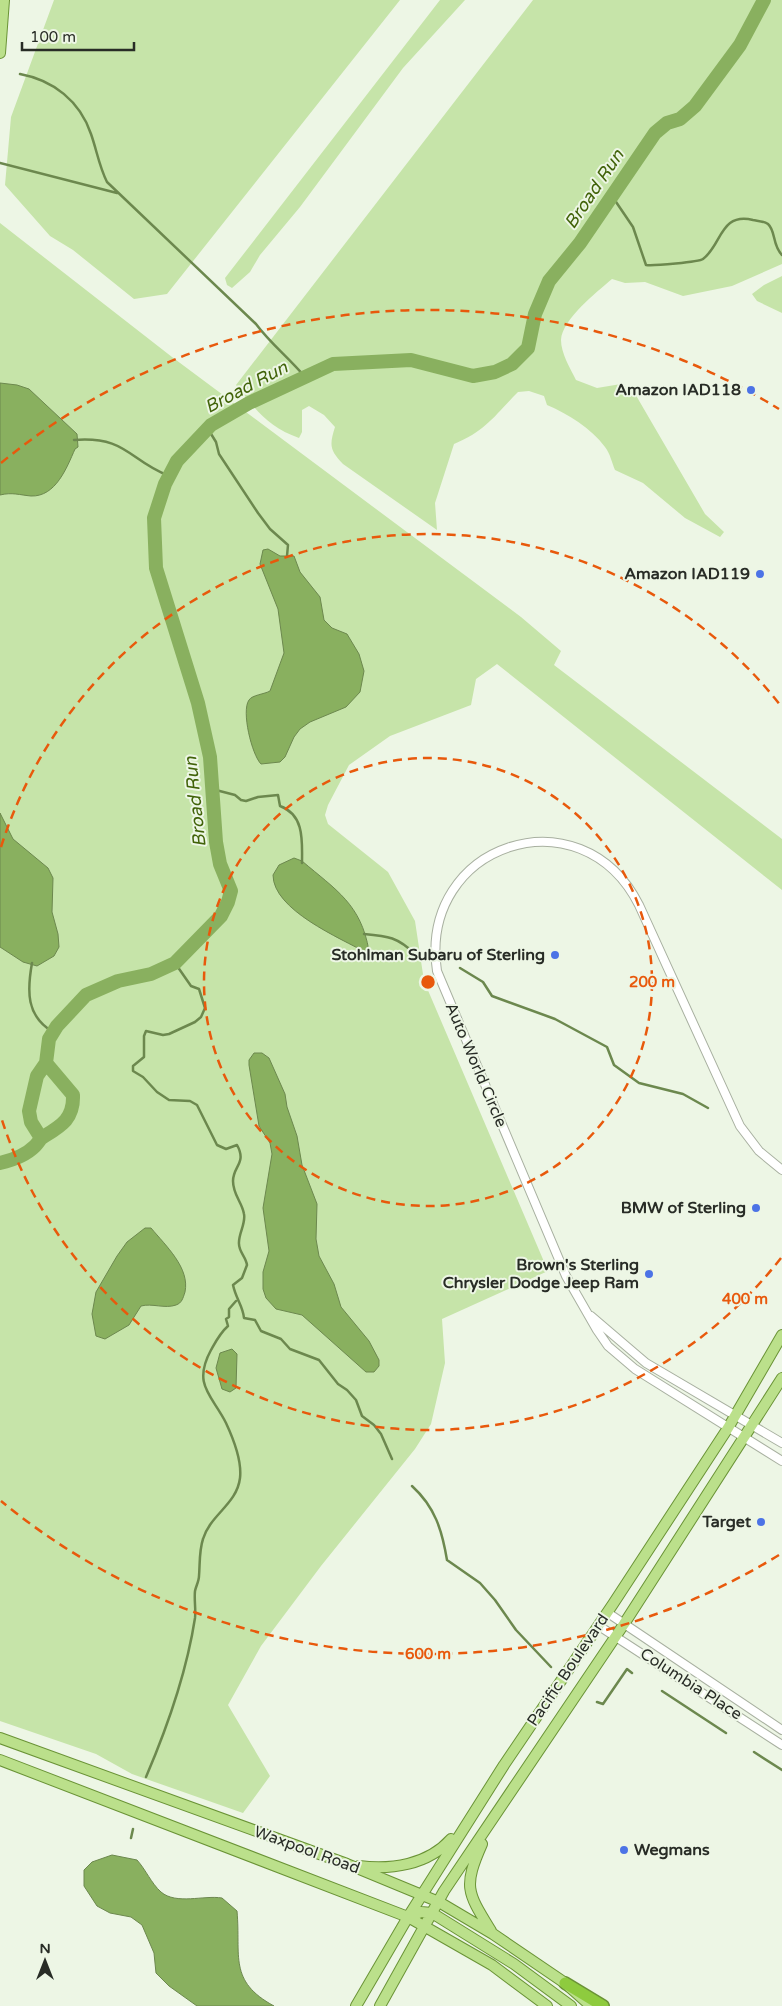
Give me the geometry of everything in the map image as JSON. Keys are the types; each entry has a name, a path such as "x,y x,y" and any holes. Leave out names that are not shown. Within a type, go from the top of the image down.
{"highway":[{"path":"565,1983 603,2006"}],"main road":[{"path":"0,53 4,0"},
{"name":"Pacific Boulevard","path":"356,2006 408,1916 571,1664 608,1613 728,1428 782,1335"},
{"name":"Pacific Boulevard","path":"380,2006 439,1902 624,1624 782,1378"},
{"name":"Waxpool Road","path":"0,1738 347,1864 439,1902 493,1934 565,1983 591,2006"},
{"name":"Waxpool Road","path":"0,1760 408,1916 492,1965 547,2006"},
{"path":"347,1864 389,1867 414,1862 430,1856 444,1848 480,1803"},
{"path":"490,1823 470,1874 470,1890 475,1905 493,1934"},
{"path":"408,1916 421,1912 432,1913 514,1964 571,2006"}],"street":[{"name":"Auto World Circle","path":"782,1170 758,1150 740,1126 639,905 618,873 586,851 548,841 522,843 500,850 478,862 454,887 440,918 436,940 437,971 558,1258 586,1311 608,1346 630,1365 782,1460"},
{"name":"Auto World Circle","path":"586,1311 646,1362 782,1444"},
{"name":"Columbia Place","path":"608,1613 782,1730"},
{"name":"Columbia Place","path":"599,1626 782,1744"}],"shaded area":[{"path":"54,0 400,0 167,294 134,299 73,250 50,236 5,185 11,117"},
{"path":"440,0 465,0 403,68 300,207 260,255 250,272 232,288 227,285 225,278"},
{"path":"533,0 782,0 782,264 732,286 683,296 645,282 625,283 612,279 590,298 567,323 561,340 564,355 576,380 597,388 621,384 634,392 705,514 724,532 720,537 685,518 643,483 615,470 607,449 593,434 571,417 547,405 544,396 529,391 518,392 482,428 454,444 435,503 437,530 343,464 335,455 331,443 335,427 324,415 309,406 302,410 302,432 299,438 279,429 263,417 236,385"},
{"path":"0,223 172,357 521,617 561,651 554,665 782,839 782,890 497,664 476,679 471,705 390,736 349,765 328,805 325,815 328,824 388,872 415,921 424,981 548,1271 442,1319 445,1363 431,1424 415,1449 321,1566 261,1646 228,1705 270,1776 243,1813 132,1774 96,1754 0,1721"},
{"path":"782,276 782,313 757,301 752,294 764,285"},
{"path":"0,383 29,389 77,434 78,447 75,449 64,472 54,486 40,495 0,495"},
{"path":"268,549 280,556 294,556 300,572 320,597 324,620 332,628 347,634 359,654 364,671 360,692 346,707 310,722 300,729 294,737 285,757 280,762 261,764 251,743 247,723 247,706 251,698 270,691 284,653 278,609 260,564 263,550"},
{"path":"0,813 13,839 48,868 53,878 52,912 58,934 59,947 54,956 37,966 23,962 0,947"},
{"path":"294,858 302,861 345,899 360,921 369,951 367,953 310,922 284,900 276,888 273,875 279,865"},
{"path":"254,1053 262,1053 269,1058 285,1094 287,1107 297,1136 302,1165 317,1204 316,1239 319,1256 334,1284 341,1307 369,1341 379,1360 379,1366 374,1372 366,1372 302,1315 276,1309 266,1298 263,1289 263,1272 269,1251 263,1208 272,1154 270,1143 259,1126 249,1065 249,1060"},
{"path":"145,1228 151,1228 176,1258 186,1283 183,1298 180,1303 172,1306 141,1306 129,1325 105,1339 96,1336 92,1314 96,1292 127,1242"},
{"path":"232,1349 237,1354 236,1388 230,1392 222,1389 216,1368 220,1353"},
{"path":"112,1855 137,1860 157,1888 167,1896 182,1899 222,1898 237,1911 238,1954 243,1977 249,1987 259,1997 274,2006 197,2006 169,1986 156,1973 154,1953 142,1925 131,1917 110,1913 97,1906 84,1886 84,1870 92,1862"}],"waterway":[{"name":"Broad Run","path":"41,1138 31,1122 29,1111 37,1076 46,1063 49,1039 57,1026 86,995 118,981 151,974 175,963 221,916 231,891 220,864 216,842 210,757 198,703 156,568 154,518 165,484 177,461 211,425 249,403 333,364 411,360 473,376 495,372 512,364 528,348 535,314 549,281 580,243 655,133 667,123 680,119 695,106 740,45 764,0"},
{"path":"20,74 43,81 64,94 72,102 86,122 107,182 256,324 305,377"},
{"path":"0,163 117,193"},
{"path":"612,196 633,227 646,265 676,264 703,259 728,225 742,219 761,221 768,224 782,255"},
{"path":"208,429 216,442 219,454 258,513 270,529 288,545 287,556"},
{"path":"74,440 92,440 117,445 155,470 169,476"},
{"path":"212,789 235,795 241,800 246,801 258,797 278,795 280,806 288,810 298,822 302,838 302,863"},
{"path":"364,934 392,938 404,944 416,955"},
{"path":"32,963 29,993 33,1011 44,1026 53,1032"},
{"path":"175,963 191,986 199,989 205,1008 201,1017 195,1022 169,1034 163,1035 146,1031 144,1036 144,1057 133,1066 133,1071 143,1077 157,1092 169,1100 190,1101 197,1105 217,1145 226,1149 237,1145 241,1156 234,1176 233,1186 244,1214 239,1244 247,1265 242,1278 233,1285 244,1318 255,1320 261,1331 281,1339 290,1349 319,1360 338,1384 356,1400 362,1416 374,1425 381,1434 392,1459"},
{"path":"460,968 483,982 492,996 555,1019 607,1047 614,1065 639,1083 683,1094 708,1108"},
{"name":"Broad Run","path":"0,1163 28,1152 69,1116 73,1095 46,1063"},
{"path":"146,1777 169,1719 187,1658 195,1618 195,1591 199,1578 200,1553 203,1539 211,1523 234,1495 240,1478 240,1464 234,1443 221,1413 206,1389 203,1372 211,1350 220,1334 228,1326 226,1319 229,1317 229,1309 236,1301"},
{"path":"412,1486 432,1511 440,1529 447,1560 480,1583 495,1600 516,1630 551,1667"},
{"path":"597,1702 603,1704 627,1669 632,1673"},
{"path":"662,1691 726,1733"},
{"path":"754,1752 782,1770"},
{"path":"131,1838 133,1829"}],"place":[{"name":"Amazon IAD118","path":"751,390"},
{"name":"Amazon IAD119","path":"760,574"},
{"name":"Stohlman Subaru of Sterling","path":"555,955"},
{"name":"BMW of Sterling","path":"756,1208"},
{"name":"Brown's Sterling Chrysler Dodge Jeep Ram","path":"649,1274"},
{"name":"Target","path":"761,1522"},
{"name":"Wegmans","path":"624,1850"}]}
